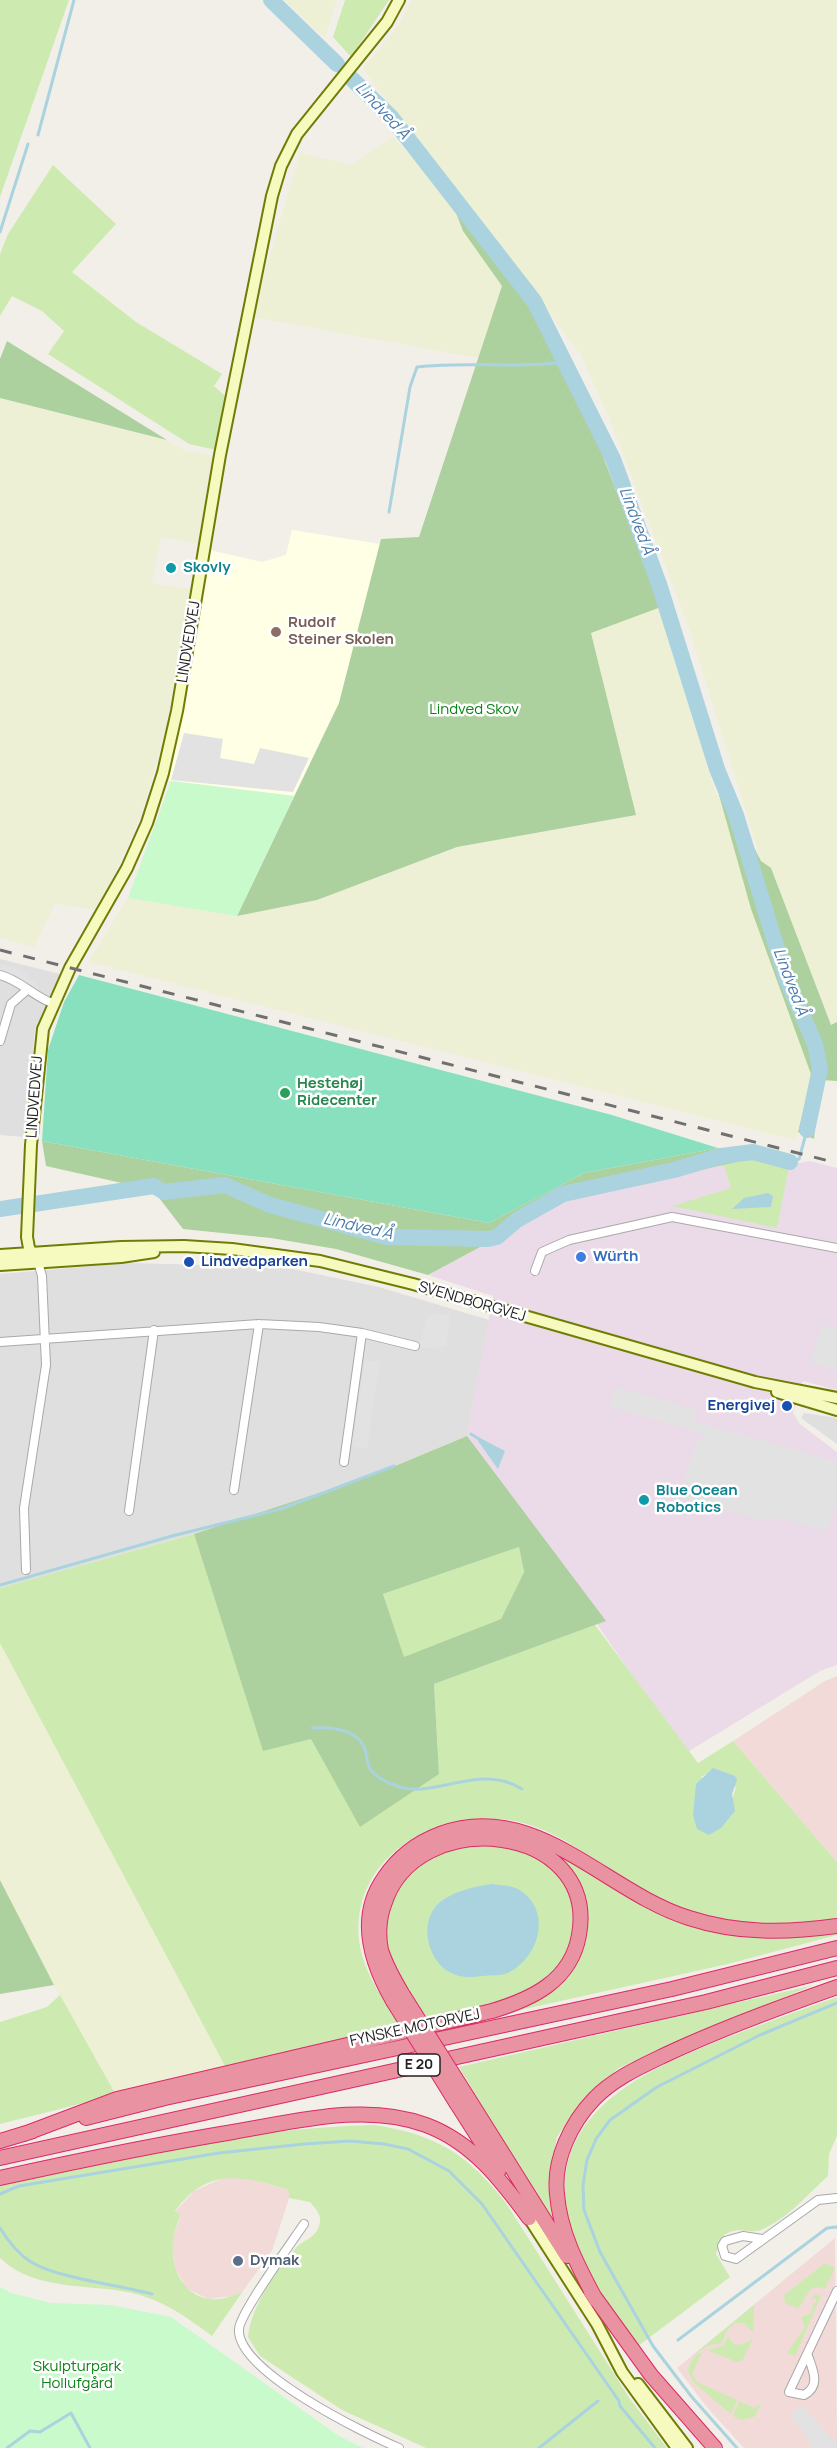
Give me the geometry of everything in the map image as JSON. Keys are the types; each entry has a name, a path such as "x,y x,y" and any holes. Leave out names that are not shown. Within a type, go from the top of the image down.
{"highway":[{"path":"529,2218 462,2101 398,1998 377,1974 370,1951 368,1929 378,1886 392,1866 409,1850 453,1830 481,1826 510,1828 538,1837 563,1849 657,1905 720,1926 785,1932 837,1926"},
{"path":"24,2134 117,2099 492,2011 535,1995 561,1975 577,1947 580,1913 577,1897 569,1880 555,1862 534,1849 511,1840 485,1837 458,1840 434,1849 411,1862 388,1890 380,1929 381,1948 398,1998"},
{"name":"FYNSKE MOTORVEJ","path":"0,2141 165,2098 672,1989 837,1948"},
{"name":"E 20","path":"0,2158 706,2002 837,1968"},
{"path":"596,2300 571,2252 561,2221 556,2192 558,2166 564,2146 574,2125 594,2098 616,2080 684,2046 837,1987"},
{"path":"462,2101 596,2300 651,2375 715,2448"},
{"path":"0,2178 126,2150 300,2120 372,2115 410,2120 454,2139 477,2156 499,2178 529,2218"}],"street":[{"name":"LINDVEDVEJ","path":"38,1262 31,1252 27,1237 39,1046 52,1003 127,868 147,823 163,773 177,711 222,444 272,196 281,166 297,134 387,22 399,0"},
{"path":"0,975 15,980 27,990 52,1003"},
{"path":"0,1041 11,1004 27,990"},
{"path":"535,1271 542,1252 569,1240 672,1218 837,1248"},
{"name":"SVENDBORGVEJ","path":"0,1265 121,1257 184,1246"},
{"name":"SVENDBORGVEJ","path":"0,1255 121,1247 184,1246 255,1252 332,1263 755,1382 837,1398"},
{"path":"26,1570 24,1508 46,1365 42,1276 38,1262"},
{"path":"0,1342 259,1324 310,1325 362,1333 415,1346"},
{"path":"234,1490 259,1324"},
{"path":"129,1511 154,1330"},
{"path":"344,1462 362,1333"},
{"name":"SVENDBORGVEJ","path":"755,1382 782,1394 837,1409"},
{"path":"762,2239 732,2237 725,2241 723,2252 725,2256 735,2259 818,2200 837,2198"},
{"path":"529,2218 597,2324 622,2372 682,2446 692,2448"},
{"path":"304,2224 242,2318 240,2339 252,2360 317,2407 399,2448"},
{"path":"808,2356 815,2381 814,2387 804,2395 789,2392 837,2291"}],"shaded area":[{"path":"284,0 337,0 325,38"},
{"path":"412,0 837,0 837,1022 831,1025 771,868 761,861 689,628 610,420 581,355 363,69 398,26"},
{"path":"392,136 451,200 463,231 502,286 478,358 252,317 300,153 352,165"},
{"path":"0,398 167,440 186,451 215,456 199,544 161,537 152,583 190,589 165,736 139,821 98,910 55,904 34,947 0,938"},
{"name":"Rudolf Steiner Skolen","path":"292,530 380,544 339,703 294,796 166,780 178,736 209,550 262,562 286,555"},
{"path":"661,607 716,795 719,795 751,909 812,1077 794,1140 88,962 128,898 237,916 317,900 457,847 636,815 591,632"},
{"path":"184,733 223,739 220,758 254,764 260,748 309,758 293,792 171,780"},
{"path":"0,959 60,974 35,1029 25,1137 0,1135"},
{"path":"0,964 16,968 26,974 39,987 36,993 17,977 0,972"},
{"path":"749,1159 789,1165 810,1161 837,1168 837,1390 803,1381 793,1413 800,1424 837,1452 837,1665 820,1671 686,1753 467,1436 493,1296 428,1275 564,1202"},
{"path":"130,1263 283,1267 379,1287 489,1320 467,1436 371,1476 233,1523 0,1588 0,1274"},
{"path":"430,1315 450,1316 446,1347 419,1348 426,1320"},
{"path":"822,1324 837,1329 837,1370 811,1362"},
{"path":"365,1360 380,1362 367,1448 352,1447"},
{"path":"616,1387 696,1410 693,1421 837,1462 837,1500 827,1531 778,1517 770,1522 679,1497 697,1439 702,1440 703,1436 701,1433 610,1407"},
{"path":"804,1413 837,1418 837,1444 801,1418"},
{"path":"0,1643 225,2066 116,2095 54,1985 0,1880"},
{"path":"837,1676 837,1862 733,1741 825,1681"},
{"path":"226,2177 246,2178 289,2190 289,2198 272,2251 243,2291 233,2296 208,2299 186,2288 175,2267 171,2242 181,2215 175,2212 194,2191"},
{"path":"835,2238 837,2448 744,2448 706,2406 677,2368"},
{"path":"802,2405 834,2442 837,2440 837,2448 811,2448 809,2440 790,2416"}],"green space":[{"path":"0,0 69,0 0,197"},
{"path":"345,0 389,0 351,57 333,37"},
{"path":"53,165 116,224 72,272 136,322 222,374 214,386 225,396 216,450 189,444 48,354 64,331 42,311 12,296 0,316 0,254 8,234"},
{"name":"Lindved Skov","path":"460,195 544,303 661,607 591,633 636,815 457,847 317,900 237,916 339,703 381,539 419,537 502,286 463,231 451,200"},
{"path":"7,341 167,440 0,398 0,359"},
{"path":"171,781 294,796 237,916 128,898"},
{"path":"726,793 761,861 771,868 831,1025 837,1022 837,1081 820,1080 814,1139 798,1132 812,1077 751,909 719,795"},
{"name":"Hestehøj Ridecenter","path":"79,975 612,1115 718,1148 584,1173 489,1223 42,1141 48,1050 64,1002"},
{"path":"42,1141 489,1223 584,1173 718,1148 749,1159 564,1202 428,1275 336,1249 271,1238 183,1229 153,1190 46,1166"},
{"path":"753,1152 790,1162 777,1228 672,1206 731,1188 721,1156"},
{"path":"467,1436 606,1621 434,1684 439,1774 360,1827 311,1739 263,1751 194,1534 371,1476","holes":["519,1547 524,1572 501,1619 404,1657 383,1594"]},
{"path":"194,1534 263,1750 311,1739 439,1774 434,1684 595,1625 698,1763 733,1741 837,1862 837,1919 810,1923 755,1923 702,1914 651,1894 562,1839 534,1826 490,1819 461,1821 433,1829 408,1842 386,1860 370,1882 360,1909 361,1952 375,1985 400,2025 225,2066 0,1643 0,1588","holes":["710,1772 736,1787 732,1800 701,1777"]},
{"path":"519,1547 524,1572 501,1619 404,1658 383,1594"},
{"path":"476,1843 528,1854 545,1862 558,1874 568,1889 573,1906 574,1923 571,1941 555,1972 529,1992 485,2007 424,2019 393,1970 384,1942 386,1912 398,1883 439,1852"},
{"path":"560,1853 690,1924 837,1930 837,1935 728,1964 520,2010 560,1983 585,1932 557,1858"},
{"path":"0,1880 54,1985 0,1994"},
{"path":"814,1985 687,2037 619,2068 579,2104 557,2137 548,2186 555,2227 459,2067"},
{"path":"60,1995 116,2095 0,2124 0,2022 47,2007"},
{"path":"837,1997 837,2136 829,2154 828,2176 789,2212 772,2224 758,2231 739,2230 723,2236 716,2254 730,2277 638,2346 589,2272 569,2225 565,2188 570,2156 583,2128 603,2105 656,2069 718,2041"},
{"path":"374,2125 415,2134 449,2149 478,2171 492,2186 506,2203 630,2399 667,2448 426,2448 342,2410 260,2356 248,2337 259,2301 280,2267 299,2245 315,2234 320,2222 318,2213 310,2202 289,2198 289,2190 272,2185 227,2178 213,2181 187,2197 175,2211 181,2215 175,2233 173,2251 176,2268 182,2282 193,2293 207,2298 224,2298 243,2291 212,2336 178,2312 140,2295 49,2282 31,2277 0,2258 0,2185 92,2163 233,2137 327,2127"},
{"path":"825,2263 835,2268 825,2289 819,2287 808,2292 798,2308 785,2303 784,2295"},
{"name":"Skulpturpark Hollufgård","path":"0,2287 11,2293 51,2303 111,2305 171,2317 339,2436 363,2448 0,2448"},
{"path":"815,2294 821,2296 795,2356 787,2353 805,2327 801,2317 812,2313 813,2304 817,2302 815,2298 810,2300"},
{"path":"754,2305 753,2332 744,2323 735,2323 727,2330 722,2343 707,2346 691,2357"},
{"path":"728,2335 733,2343 739,2345 754,2337 742,2361 737,2362 707,2350 724,2345"},
{"path":"704,2352 692,2374 697,2382 737,2400 731,2414 693,2382 688,2371 693,2359"},
{"path":"739,2401 754,2408 762,2403 754,2417 740,2420 733,2416"}],"water":[{"path":"768,1193 773,1196 771,1207 732,1209 744,1198"},
{"path":"480,1438 505,1451 498,1469 478,1441"},
{"path":"713,1768 735,1776 737,1780 732,1794 735,1811 721,1828 709,1835 697,1829 693,1815 696,1784"},
{"path":"491,1884 518,1889 529,1898 539,1920 535,1944 521,1964 510,1972 472,1977 456,1975 438,1963 433,1954 427,1932 428,1921 432,1911 450,1895"}],"waterway":[{"path":"38,135 74,0"},
{"name":"Lindved Å","path":"271,0 337,64"},
{"name":"Lindved Å","path":"352,79 391,117 534,301 613,459 659,584 717,769 736,815 786,978 815,1044 820,1069 807,1130"},
{"path":"0,232 28,144"},
{"path":"389,512 410,387 417,367 566,362"},
{"name":"Lindved Å","path":"790,1162 799,1159 807,1130"},
{"name":"Lindved Å","path":"0,1209 154,1186 164,1192 225,1185 270,1205 387,1237 488,1239 497,1237 517,1220 563,1194 674,1170 721,1156 753,1152 790,1162"},
{"path":"471,1434 479,1439"},
{"path":"0,1585 172,1536 281,1509 394,1466"},
{"path":"312,1728 341,1730 355,1736 364,1747 373,1772 382,1780 397,1786 426,1789 490,1779 506,1782 522,1789"},
{"path":"737,2448 691,2396 653,2346 600,2252 584,2210 583,2185 587,2160 596,2139 610,2120 657,2087 760,2035 837,2003"},
{"path":"0,2194 19,2186 219,2153 350,2141 408,2149 449,2171 482,2204 619,2401 620,2406 655,2448"},
{"path":"678,2340 827,2228 837,2227"},
{"path":"0,2228 22,2255 42,2268 72,2277 152,2294"},
{"path":"539,2448 598,2401"},
{"path":"7,2448 30,2431 40,2432 71,2413 90,2448"}],"railway":[{"path":"0,950 837,1163"}],"place":[{"name":"Skovly","path":"171,568"},
{"name":"Rudolf Steiner Skolen","path":"276,632"},
{"name":"Hestehøj Ridecenter","path":"285,1093"},
{"name":"Würth","path":"581,1257"},
{"name":"Lindvedparken","path":"189,1262"},
{"name":"Energivej","path":"787,1406"},
{"name":"Blue Ocean Robotics","path":"644,1500"},
{"name":"Dymak","path":"238,2261"}]}
